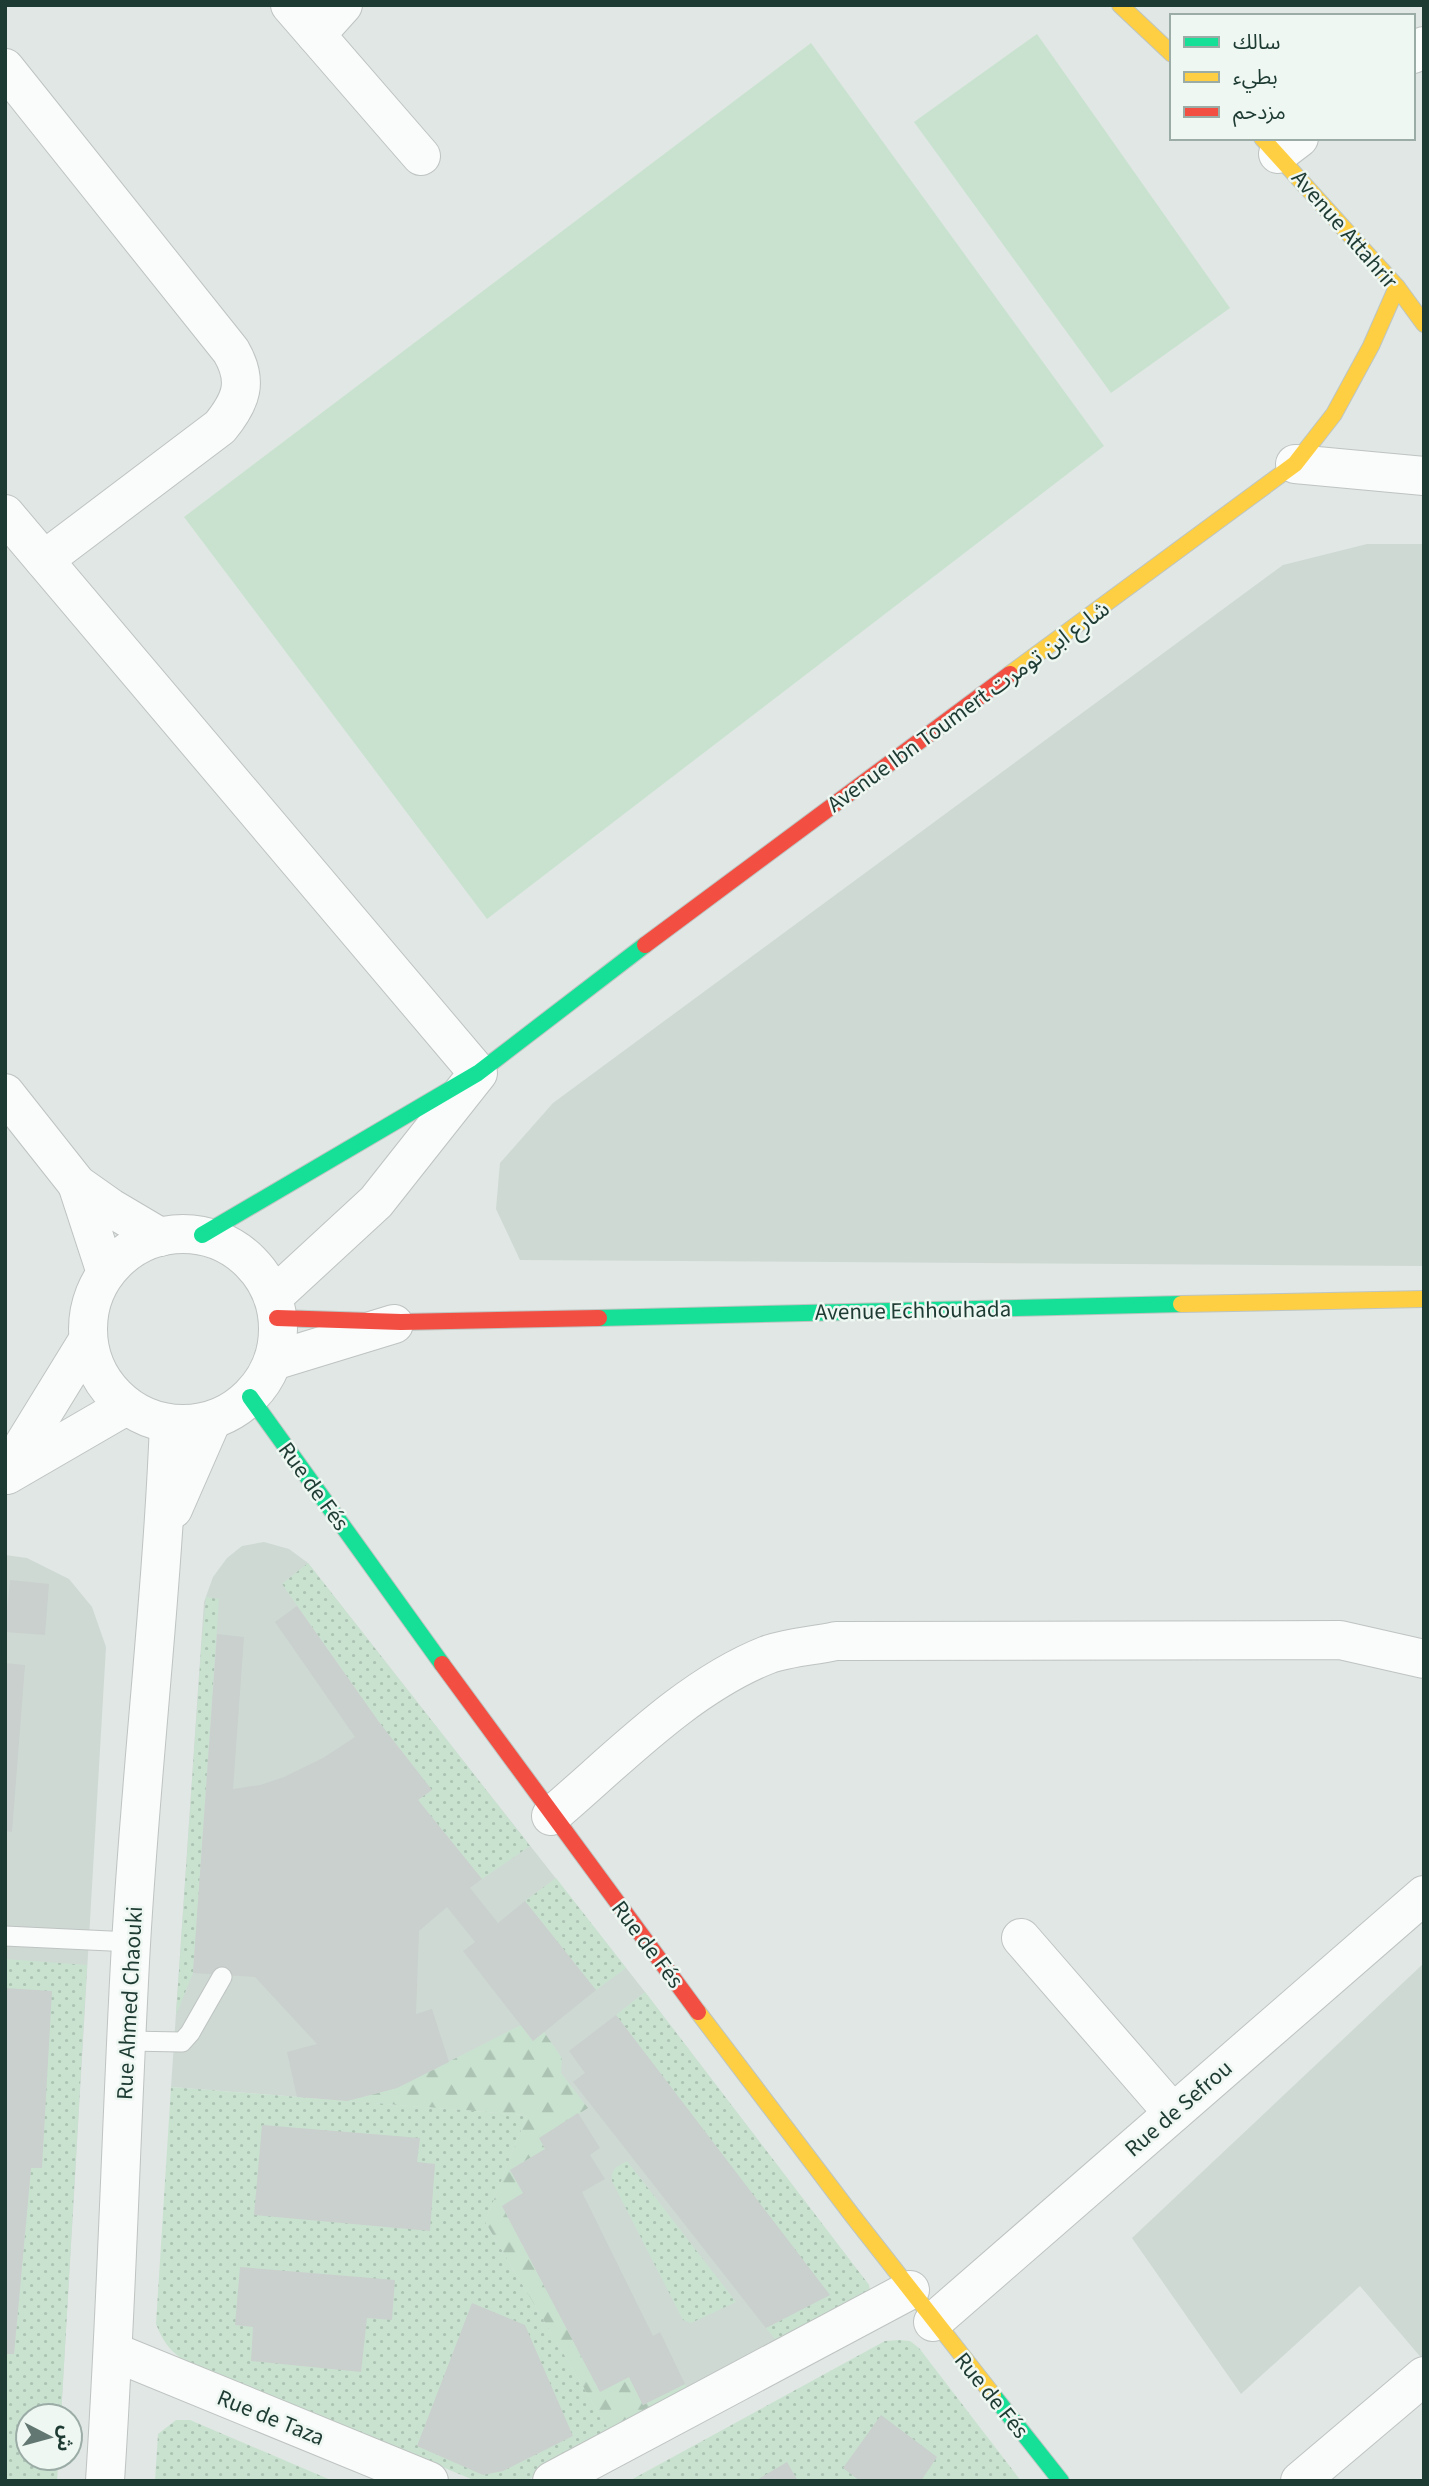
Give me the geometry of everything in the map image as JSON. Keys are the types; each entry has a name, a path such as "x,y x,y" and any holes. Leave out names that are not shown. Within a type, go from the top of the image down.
{"street":[{"path":"290,5 421,156"},
{"path":"316,35 343,5"},
{"path":"1120,5 1170,52"},
{"path":"5,68 231,351 241,368 237,406 220,427 44,560"},
{"name":"Avenue Attahrir","path":"1279,143 1424,324"},
{"name":"Avenue Ibn Toumert شارع ابن تومرت","path":"202,1236 478,1073 682,916 1296,464 1334,414 1371,346 1397,287"},
{"path":"1296,464 1424,476"},
{"path":"5,514 478,1073"},
{"name":"Avenue Ibn Toumert شارع ابن تومرت","path":"275,1308 376,1202 478,1073"},
{"path":"5,1093 77,1184 160,1237"},
{"path":"77,1184 106,1273"},
{"path":"181,1233 202,1236 233,1247 250,1261 263,1278 275,1308 278,1340 263,1380 239,1407 198,1424 169,1424 146,1418 126,1406 108,1388 90,1353 87,1327 92,1301 106,1273 120,1257 131,1249 160,1237 181,1233"},
{"name":"Avenue Echhouhada","path":"275,1308 401,1322 1424,1299"},
{"name":"Avenue Echhouhada","path":"272,1361 401,1322"},
{"path":"5,1476 88,1340"},
{"name":"Rue de Fés","path":"250,1397 551,1816 933,2322 1061,2481"},
{"path":"5,1476 126,1406"},
{"name":"Rue Ahmed Chaouki","path":"165,1527 212,1420"},
{"name":"Rue Ahmed Chaouki","path":"105,2481 114,2353 131,1942 165,1527 169,1424"},
{"path":"551,1816 660,1722 722,1676 769,1654 836,1641 1340,1640 1424,1659"},
{"name":"Rue de Sefrou","path":"933,2322 1424,1895"},
{"path":"1021,1938 1173,2113"},
{"path":"552,2481 910,2290"},
{"name":"Rue de Taza","path":"114,2353 429,2481"},
{"path":"1300,2481 1424,2376"}],"lane":[{"path":"5,1936 131,1942"},
{"path":"127,2042 182,2042 190,2034 222,1977"}],"shaded area":[{"path":"1367,544 1424,544 1424,1266 520,1260 496,1209 500,1163 553,1103 1283,565"},
{"path":"264,1542 289,1549 308,1563 645,1992 869,2285 870,2295 610,2432 485,2222 527,2115 171,2087 204,1602 213,1577 227,1558 242,1546"},
{"path":"5,1555 27,1558 69,1579 92,1607 106,1647 62,2402 14,2402 14,2472 57,2472 57,2481 5,2481"},
{"path":"1424,1963 1424,2361 1360,2286 1241,2394 1132,2238"}],"green space":[{"path":"1037,34 1230,308 1111,393 914,122"},
{"path":"811,43 1104,446 487,919 184,517"},
{"path":"308,1563 530,1846 482,1879 418,1800 431,1790 379,1722 282,1584"},
{"path":"206,1597 219,1599 193,1973 176,2015 201,1651"},
{"path":"556,1878 626,1968 596,1990 525,1901"},
{"path":"5,1959 87,1965 62,2402 14,2402 14,2472 57,2472 57,2481 5,2481 5,2354 14,2354 31,2168 41,2168 5,1988"},
{"path":"645,1992 869,2285 870,2295 780,2345 766,2328 829,2295 616,2015"},
{"path":"521,2025 533,2041 544,2032 562,2058 561,2073 588,2108 540,2138 545,2149 510,2170 523,2193 502,2206 600,2392 629,2377 643,2405 685,2384 689,2392 610,2432 485,2222 527,2115 347,2101 397,2088"},
{"path":"171,2087 527,2115 485,2222 610,2432 526,2481 476,2481 185,2361 168,2346 156,2324"},
{"path":"627,2161 736,2302 691,2323 683,2320 612,2181 614,2171"},
{"path":"885,2341 910,2341 919,2348 1021,2481 629,2481"},
{"path":"176,2420 190,2420 333,2481 155,2481 158,2434"}],"building":[{"path":"10,1580 49,1584 45,1635 5,1632"},
{"path":"297,1606 379,1722 432,1790 418,1800 482,1879 470,1888 498,1923 525,1901 596,1990 533,2041 463,1951 475,1942 447,1907 419,1931 416,2014 432,2009 449,2062 397,2088 347,2101 297,2097 287,2052 317,2044 255,1977 193,1973 217,1634 244,1637 233,1789 260,1785 284,1777 323,1758 355,1737 275,1622"},
{"path":"5,1663 25,1665 12,1832 5,1831"},
{"path":"5,1988 52,1991 42,2168 31,2168 14,2354 5,2354"},
{"path":"616,2015 830,2295 766,2328 573,2082 585,2073 569,2051"},
{"path":"578,2113 600,2148 590,2155 605,2179 582,2192 653,2336 660,2332 685,2384 643,2405 629,2377 600,2392 502,2206 523,2193 510,2170 545,2149 539,2138"},
{"path":"262,2125 420,2138 417,2162 435,2164 430,2231 254,2215"},
{"path":"240,2267 395,2280 392,2320 367,2318 361,2372 251,2361 253,2327 235,2325"},
{"path":"472,2303 525,2325 573,2436 503,2471 483,2475 417,2446"},
{"path":"881,2415 937,2457 921,2481 860,2481 843,2468"},
{"path":"787,2462 798,2481 755,2481"}],"traffic: fast":[{"path":"202,1235 478,1073 645,945"},
{"path":"599,1318 1181,1304"},
{"path":"250,1397 442,1664"},
{"path":"993,2395 1061,2481"}],"traffic: slow":[{"path":"1120,5 1170,52"},
{"path":"1264,140 1397,287 1424,324"},
{"path":"1010,674 1295,464 1334,414 1371,346 1397,287"},
{"path":"1181,1304 1424,1299"},
{"path":"698,2012 993,2395"}],"traffic: jam":[{"path":"645,945 1010,674"},
{"path":"277,1318 401,1322 599,1318"},
{"path":"442,1664 698,2012"}]}
